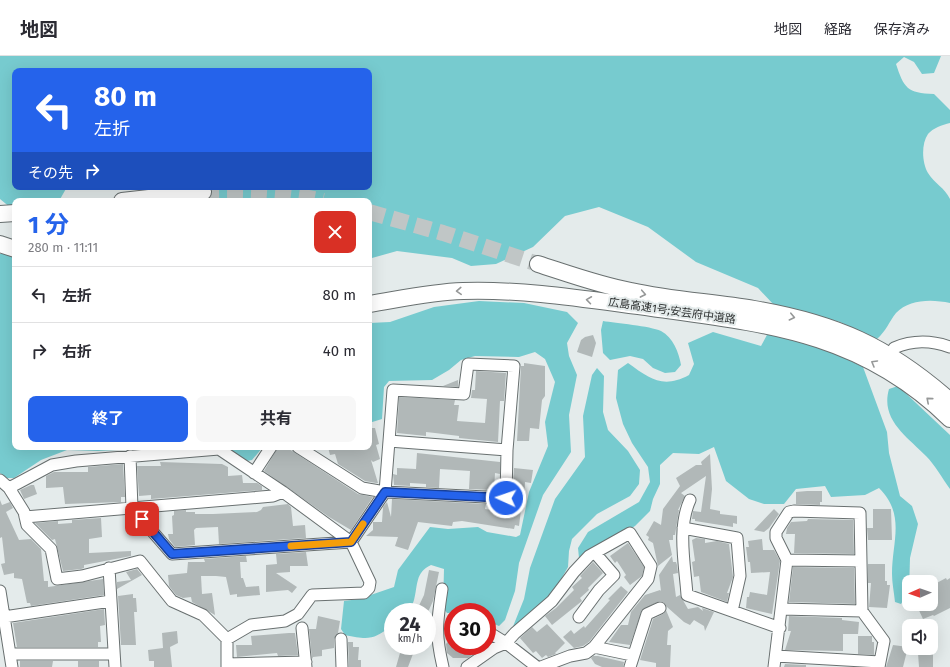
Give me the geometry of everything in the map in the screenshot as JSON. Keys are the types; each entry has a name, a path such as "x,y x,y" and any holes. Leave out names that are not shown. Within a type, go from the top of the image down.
{"highway":[{"path":"149,198 203,192"},
{"path":"0,214 12,213"},
{"path":"0,244 12,248"},
{"name":"広島高速1号;安芸府中道路","path":"538,264 586,280 631,291 753,316"},
{"name":"広島高速1号;安芸府中道路","path":"372,304 438,293 485,291 513,292 753,316 801,319 847,334 891,356 950,419"},
{"name":"広島高速1号;安芸府中道路","path":"910,376 950,401"}],"street":[{"path":"894,348 906,343 921,341 935,341 950,346"},
{"path":"303,450 362,488 385,492 506,498 506,450 514,366 468,364 464,394 392,390 385,492 351,542"},
{"path":"389,441 506,450"},
{"path":"9,488 52,465 76,461 206,450"},
{"path":"220,450 283,492 351,542 370,582 370,588 364,593 312,595 298,614 285,621 251,625 227,639"},
{"path":"254,473 269,450"},
{"path":"130,456 132,508 172,554 351,542"},
{"path":"0,480 9,488 24,512 27,525 51,548 57,579 82,576 140,561 172,601 203,615 227,639 227,666 306,665 302,628"},
{"path":"25,517 273,496 283,492"},
{"path":"690,500 684,513 683,528 687,595 780,628"},
{"path":"789,512 860,513 862,611 884,641 879,664 775,662 787,560 776,538 776,532 789,512"},
{"path":"683,528 737,538 740,576 732,611"},
{"path":"467,667 494,648 506,643 552,601 574,572 589,556 630,533 651,566 648,579 594,647 586,653 570,656 541,667"},
{"path":"579,617 599,590 614,575 595,553"},
{"path":"787,560 861,561"},
{"path":"109,568 115,667"},
{"path":"442,589 436,626 437,643 443,667"},
{"path":"0,591 4,617 4,643 10,654 12,667"},
{"path":"4,617 111,601"},
{"path":"630,667 632,656 647,614 660,608"},
{"path":"782,609 862,611"},
{"path":"496,637 506,643 537,667"},
{"path":"341,639 342,667"},
{"path":"594,647 632,656"},
{"path":"10,654 114,654"}],"shaded area":[{"path":"0,56 941,56 934,73 922,74 914,62 904,57 896,64 904,84 908,88 918,92 934,94 950,110 950,123 935,128 928,134 924,143 923,154 924,164 928,173 950,199 950,303 921,301 907,305 896,313 877,339 840,322 774,305 758,288 696,262 648,227 599,207 565,216 533,247 496,264 471,266 452,258 397,251 372,258 372,198 213,198 211,190 372,190 372,68 12,68 12,190 65,190 61,198 12,198 12,208 0,199"},
{"path":"0,254 12,254 12,450 67,450 41,460 14,478 7,478 0,473"},
{"path":"479,301 524,303 567,312 578,323 567,343 569,356 577,375 569,415 571,452 543,495 519,563 515,591 505,620 499,626 496,625 496,603 444,603 444,609 443,608 444,569 431,565 422,571 420,575 413,603 384,603 384,631 370,638 360,638 345,635 341,629 344,601 359,599 394,587 398,570 430,527 448,529 478,527 487,532 516,537 520,535 529,492 548,446 545,422 555,382 545,359 535,352 519,357 475,356 461,360 449,370 432,380 389,381 384,387 382,419 372,422 372,323 390,322 434,307"},
{"path":"603,321 641,326 661,331 669,337 675,346 681,365 675,372 665,373 653,368 643,359 630,356 610,360 603,353 601,330"},
{"path":"713,332 761,346 768,333 826,349 863,367 887,432 889,453 900,496 912,506 918,524 910,558 909,575 902,575 901,604 895,602 892,577 896,529 895,518 887,498 879,488 865,495 831,497 825,486 796,489 784,504 764,504 749,499 726,481 714,447 699,454 673,453 660,465 660,484 653,499 650,511 635,526 583,558 579,558 578,548 588,532 639,502 650,482 648,467 632,443 623,424 616,398 618,370 628,363 650,378 664,382 680,379 689,375 694,364 688,343"},
{"path":"597,368 604,376 603,412 608,430 628,451 640,470 639,484 630,496 597,514 572,539 569,551 568,567 556,588 545,601 512,629 524,599 530,568 555,499 585,457 583,416 592,375"},
{"path":"898,386 950,435 950,489 935,467 904,435 892,419 888,410 887,400 889,389"},
{"path":"67,450 116,450 98,451"},
{"path":"230,450 260,450 252,460 247,461"}],"building":[{"path":"593,335 596,343 592,357 577,352 581,340 585,337"},
{"path":"524,363 545,366 545,396 542,400 539,429 530,428 529,441 517,441 521,366 524,366"},
{"path":"476,371 506,373 504,401 500,401 498,442 459,438 459,436 426,432 426,436 397,433 399,397 455,400 454,405 459,405 457,421 485,423 487,399 471,398 472,390 475,390"},
{"path":"458,380 458,387 443,386"},
{"path":"372,428 375,428 379,444 376,445 380,459 373,462 371,460 378,483 365,481 338,464 335,454 330,455 329,450 372,450"},
{"path":"276,450 291,450 358,494 373,497 351,530 329,517 264,471"},
{"path":"417,453 500,462 500,474 495,473 494,490 469,489 470,471 440,469 439,488 426,487 426,484 410,483 410,486 394,485 393,474 397,475 397,468 416,469"},
{"path":"710,454 712,489 710,509 720,511 720,514 737,516 737,524 733,523 733,527 695,521 695,519 692,519 693,511 701,512 706,476 681,493 685,496 678,510 675,535 673,535 673,540 669,540 672,555 658,566 653,543 648,540 649,537 646,535 654,521 661,525 663,509 680,486 676,478 696,465 702,465 701,462"},
{"path":"160,462 222,464 228,467 228,476 242,475 243,483 257,483 262,486 262,490 151,499 151,495 139,496 137,466 161,466"},
{"path":"123,464 125,497 121,497 121,502 65,504 63,487 46,488 46,476 54,472 88,472 88,467"},
{"path":"514,468 533,470 531,483 525,482 524,502 522,502 519,526 515,525 514,529 462,521 453,522 452,526 418,522 408,550 395,546 398,537 366,536 373,530 373,522 382,522 383,507 387,502 391,517 392,499 486,504 485,509 511,513"},
{"path":"34,485 37,494 24,499 20,490"},
{"path":"822,491 822,502 820,502 820,505 796,504 796,492"},
{"path":"0,500 2,505 10,502 13,508 6,512 19,540 31,539 41,549 44,581 48,581 48,587 103,579 104,595 31,606 30,603 27,603 22,579 14,578 14,573 4,575 1,564 5,563 2,537 0,538"},
{"path":"288,504 291,507 293,526 305,525 306,538 219,544 218,527 196,528 194,530 195,545 175,547 169,539 168,534 173,534 172,516 174,515 174,511 186,510 186,512 195,512 195,514 257,512 263,507"},
{"path":"774,509 779,514 769,528 764,532 754,530"},
{"path":"873,509 891,509 892,540 868,540 867,528 873,528"},
{"path":"101,518 102,537 89,539 89,553 131,551 131,556 84,565 84,568 81,569 63,571 55,539 52,540 35,523 58,521 58,524 72,523 72,520"},
{"path":"808,519 853,520 854,554 791,553 794,553 795,534 786,534 787,528 791,522 807,521"},
{"path":"696,538 705,539 705,543 717,541 729,544 733,577 727,593 729,593 727,602 701,592 699,576 694,577 692,562 695,561 692,540"},
{"path":"762,539 763,550 774,550 780,561 772,614 746,608 747,597 749,597 750,592 767,595 770,572 751,573 746,547 749,547 748,541"},
{"path":"628,543 644,567 642,576 630,585 624,577 626,575 617,561 615,563 610,556"},
{"path":"306,552 308,566 290,566 290,572 276,573 297,587 292,593 288,590 266,592 266,565 277,564 276,554"},
{"path":"246,556 247,562 240,562 241,578 243,578 246,587 259,586 260,595 237,597 237,594 230,595 226,577 201,576 202,594 212,593 215,615 192,602 191,597 183,598 176,595 169,586 168,575 187,573 188,562 205,562 204,559"},
{"path":"672,556 673,562 676,562 678,573 673,574 676,597 680,595 688,609 698,607 703,611 702,608 714,612 705,631 704,626 694,620 690,625 684,622 660,601 642,610 630,645 609,642 621,625 628,625 631,612 645,595 660,590 661,591 659,575"},
{"path":"593,562 603,573 588,588 589,590 580,598 582,601 552,625 545,616 556,608 574,590 572,587 582,578 580,576"},
{"path":"868,564 885,564 885,581 887,581 887,585 890,585 887,608 869,607 871,583 868,583"},
{"path":"793,567 854,568 855,604 789,602"},
{"path":"137,569 142,575 117,589 117,582 131,580 126,572"},
{"path":"429,570 439,572 432,603 420,603 424,595"},
{"path":"946,578 947,580 950,578 950,608 934,616 933,615 923,619 919,611 938,611 938,582"},
{"path":"621,586 628,592 589,642 583,646 574,648 563,637 571,630 574,634 584,626 585,628 610,600 608,599"},
{"path":"133,594 133,598 136,598 137,612 134,612 136,645 121,645 118,596"},
{"path":"104,609 105,625 100,626 101,642 98,642 98,647 17,647 13,623"},
{"path":"666,610 673,627 668,631 667,645 671,645 670,667 656,667 656,663 640,660 653,619 663,614"},
{"path":"318,616 340,621 338,633 334,639 334,648 322,650 322,656 313,657 312,659 309,629 316,629"},
{"path":"789,616 842,618 842,620 859,622 858,634 843,634 843,651 785,650 791,631 788,631"},
{"path":"547,624 565,643 555,653 556,654 548,657 546,655 542,658 536,651 533,653 520,638 532,627 537,632"},
{"path":"177,631 178,643 170,647 172,667 154,667 154,661 149,661 148,650 163,648 162,633"},
{"path":"295,633 298,655 278,656 277,653 237,657 236,645 252,645 251,636"},
{"path":"858,636 872,636 872,642 874,642 874,655 858,654"},
{"path":"348,642 353,642 353,647 359,647 358,660 361,660 361,667 349,667"},
{"path":"893,645 902,646 902,655 906,655 903,667 886,667"},
{"path":"399,655 413,655 408,667 396,667"},
{"path":"449,655 472,655 468,658 453,658"},
{"path":"918,655 933,655 933,667 919,667"},
{"path":"593,656 624,662 623,667 602,667 595,664 591,658"},
{"path":"20,661 53,661 52,667 20,667"},
{"path":"78,661 99,661 99,667 78,667"},
{"path":"785,664 806,665 806,667 784,667"}],"tunnel":[{"path":"203,192 263,193 308,198"},
{"path":"372,213 443,233 538,264"}],"slow traffic":[{"path":"291,546 351,542 363,524"}],"route":[{"path":"142,519 172,554 351,542 385,492 506,498"}]}
